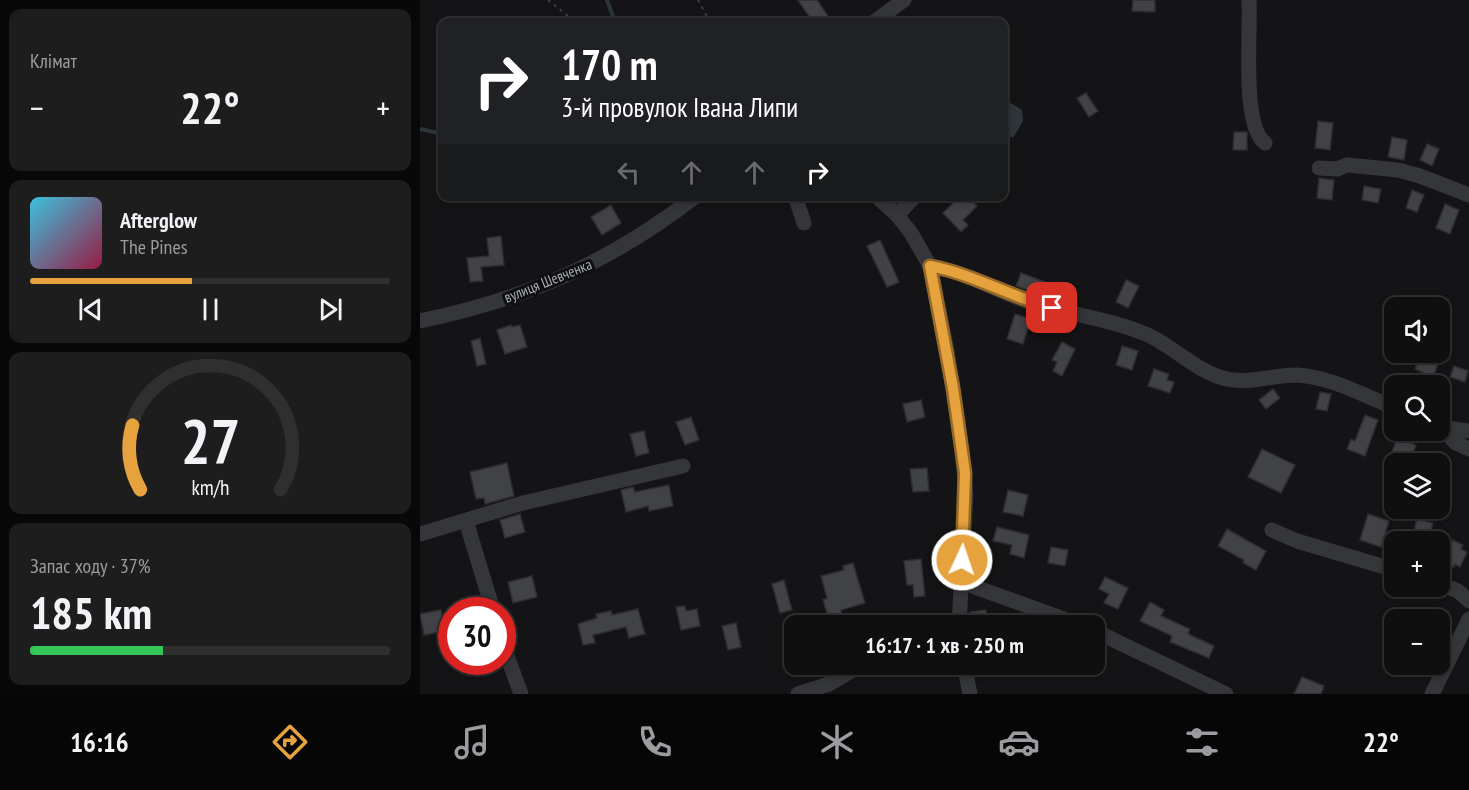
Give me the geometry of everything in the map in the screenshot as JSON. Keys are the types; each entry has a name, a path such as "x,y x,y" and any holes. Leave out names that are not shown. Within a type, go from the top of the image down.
{"street":[{"path":"879,18 904,0"},
{"path":"1249,0 1250,100 1255,130 1265,143"},
{"path":"1319,168 1337,169 1347,165 1398,170 1469,195"},
{"name":"вулиця Шевченка","path":"420,321 497,302 566,277 606,257 689,201"},
{"path":"797,201 804,223"},
{"path":"882,201 897,215 911,233 930,266 953,388 966,494 957,615"},
{"path":"897,215 910,201"},
{"path":"930,266 951,270 1031,303 1148,335 1199,367 1226,379 1308,376 1322,379 1384,404"},
{"path":"1450,428 1469,431"},
{"path":"1450,437 1456,443 1469,449"},
{"path":"420,534 523,503 683,466"},
{"path":"466,521 489,597"},
{"path":"1272,530 1297,541 1384,567"},
{"path":"961,582 1052,615"},
{"path":"1450,588 1458,591 1469,601"},
{"path":"1432,694 1469,619"},
{"path":"1105,636 1226,694"},
{"path":"514,675 521,694"},
{"path":"798,694 830,684 845,675"},
{"path":"966,675 970,694"}],"path":[{"path":"548,0 568,16 579,18"},
{"path":"698,0 708,18"}],"shaded area":[{"path":"1008,101 1022,110 1023,121 1013,138 1008,135"}],"building":[{"path":"798,0 817,0 829,18 810,18"},
{"path":"1133,0 1155,0 1155,12 1132,11"},
{"path":"1086,93 1098,111 1089,117 1077,98"},
{"path":"1318,121 1333,123 1330,150 1315,148"},
{"path":"1234,132 1247,132 1247,150 1233,150"},
{"path":"1392,137 1407,140 1404,160 1388,157"},
{"path":"1427,144 1439,149 1432,166 1420,160"},
{"path":"1319,178 1334,180 1332,200 1317,198"},
{"path":"1364,186 1381,189 1378,203 1362,200"},
{"path":"1412,190 1424,195 1417,212 1406,208"},
{"path":"955,201 972,201 977,206 963,220 968,225 961,232 943,213"},
{"path":"1445,204 1459,210 1450,234 1436,228"},
{"path":"611,205 621,223 602,235 591,217"},
{"path":"501,236 504,265 481,267 483,281 470,282 467,258 489,256 487,238"},
{"path":"880,240 899,282 887,287 867,246"},
{"path":"1021,273 1048,283 1043,296 1016,286"},
{"path":"1126,280 1139,286 1128,308 1116,302"},
{"path":"1015,314 1031,319 1023,344 1007,339"},
{"path":"511,325 512,327 520,325 527,347 505,354 497,330"},
{"path":"480,338 486,364 477,366 471,341"},
{"path":"1062,342 1075,349 1062,376 1053,371 1057,362 1052,360"},
{"path":"1122,346 1138,351 1132,370 1116,365"},
{"path":"1418,363 1438,364 1434,375 1415,369"},
{"path":"1454,366 1468,371 1465,382 1450,377"},
{"path":"1154,369 1169,374 1167,380 1174,382 1170,393 1148,386"},
{"path":"1273,389 1280,398 1266,409 1259,400"},
{"path":"1320,392 1331,394 1327,411 1316,409"},
{"path":"921,400 925,417 907,422 903,404"},
{"path":"1365,415 1378,420 1365,456 1347,449 1351,439 1355,441"},
{"path":"691,417 699,440 685,445 676,422"},
{"path":"644,431 649,453 636,456 630,434"},
{"path":"1396,441 1416,445 1413,453 1392,453"},
{"path":"1262,449 1295,465 1281,493 1248,477"},
{"path":"507,463 514,496 485,504 484,498 476,499 470,472"},
{"path":"927,468 929,491 913,492 910,469"},
{"path":"669,485 673,506 649,511 648,506 626,512 621,490 633,487 635,492"},
{"path":"1008,490 1028,495 1023,516 1003,512"},
{"path":"520,514 525,532 505,538 500,520"},
{"path":"1368,514 1389,521 1384,531 1381,547 1360,540"},
{"path":"1417,519 1433,523 1431,530 1434,531 1414,531"},
{"path":"997,527 1029,535 1024,558 1010,554 1012,545 993,541"},
{"path":"1227,529 1266,551 1256,570 1243,563 1244,560 1218,546"},
{"path":"1453,540 1463,545 1461,549 1467,552 1460,567 1455,564 1454,567 1450,565 1450,546"},
{"path":"1051,547 1068,550 1065,566 1048,563"},
{"path":"921,559 925,596 914,597 913,585 907,585 904,561"},
{"path":"853,563 865,603 841,610 842,615 828,615 823,600 827,598 821,576 844,570 843,566"},
{"path":"532,576 537,597 516,602 516,597 512,597 508,582"},
{"path":"1105,577 1128,588 1118,609 1104,603 1109,594 1099,589"},
{"path":"784,580 792,610 780,613 772,584"},
{"path":"1150,602 1164,610 1161,616 1190,629 1188,633 1192,636 1214,646 1209,658 1170,642 1172,636 1140,621"},
{"path":"685,606 686,611 697,609 700,626 681,630 676,607"},
{"path":"638,609 645,634 629,638 626,627 593,635 595,643 583,645 578,624 597,618 596,614 611,611 612,615"},
{"path":"986,610 986,615 970,615 970,612"},
{"path":"438,611 438,632 424,635 420,614"},
{"path":"736,623 741,647 728,650 722,626"},
{"path":"1302,677 1324,686 1321,694 1294,694"}],"waterway":[{"path":"607,0 614,18"},
{"path":"420,129 438,133"}],"route":[{"path":"962,560 965,473 947,351 930,266 951,270 1031,303 1052,308"}]}
